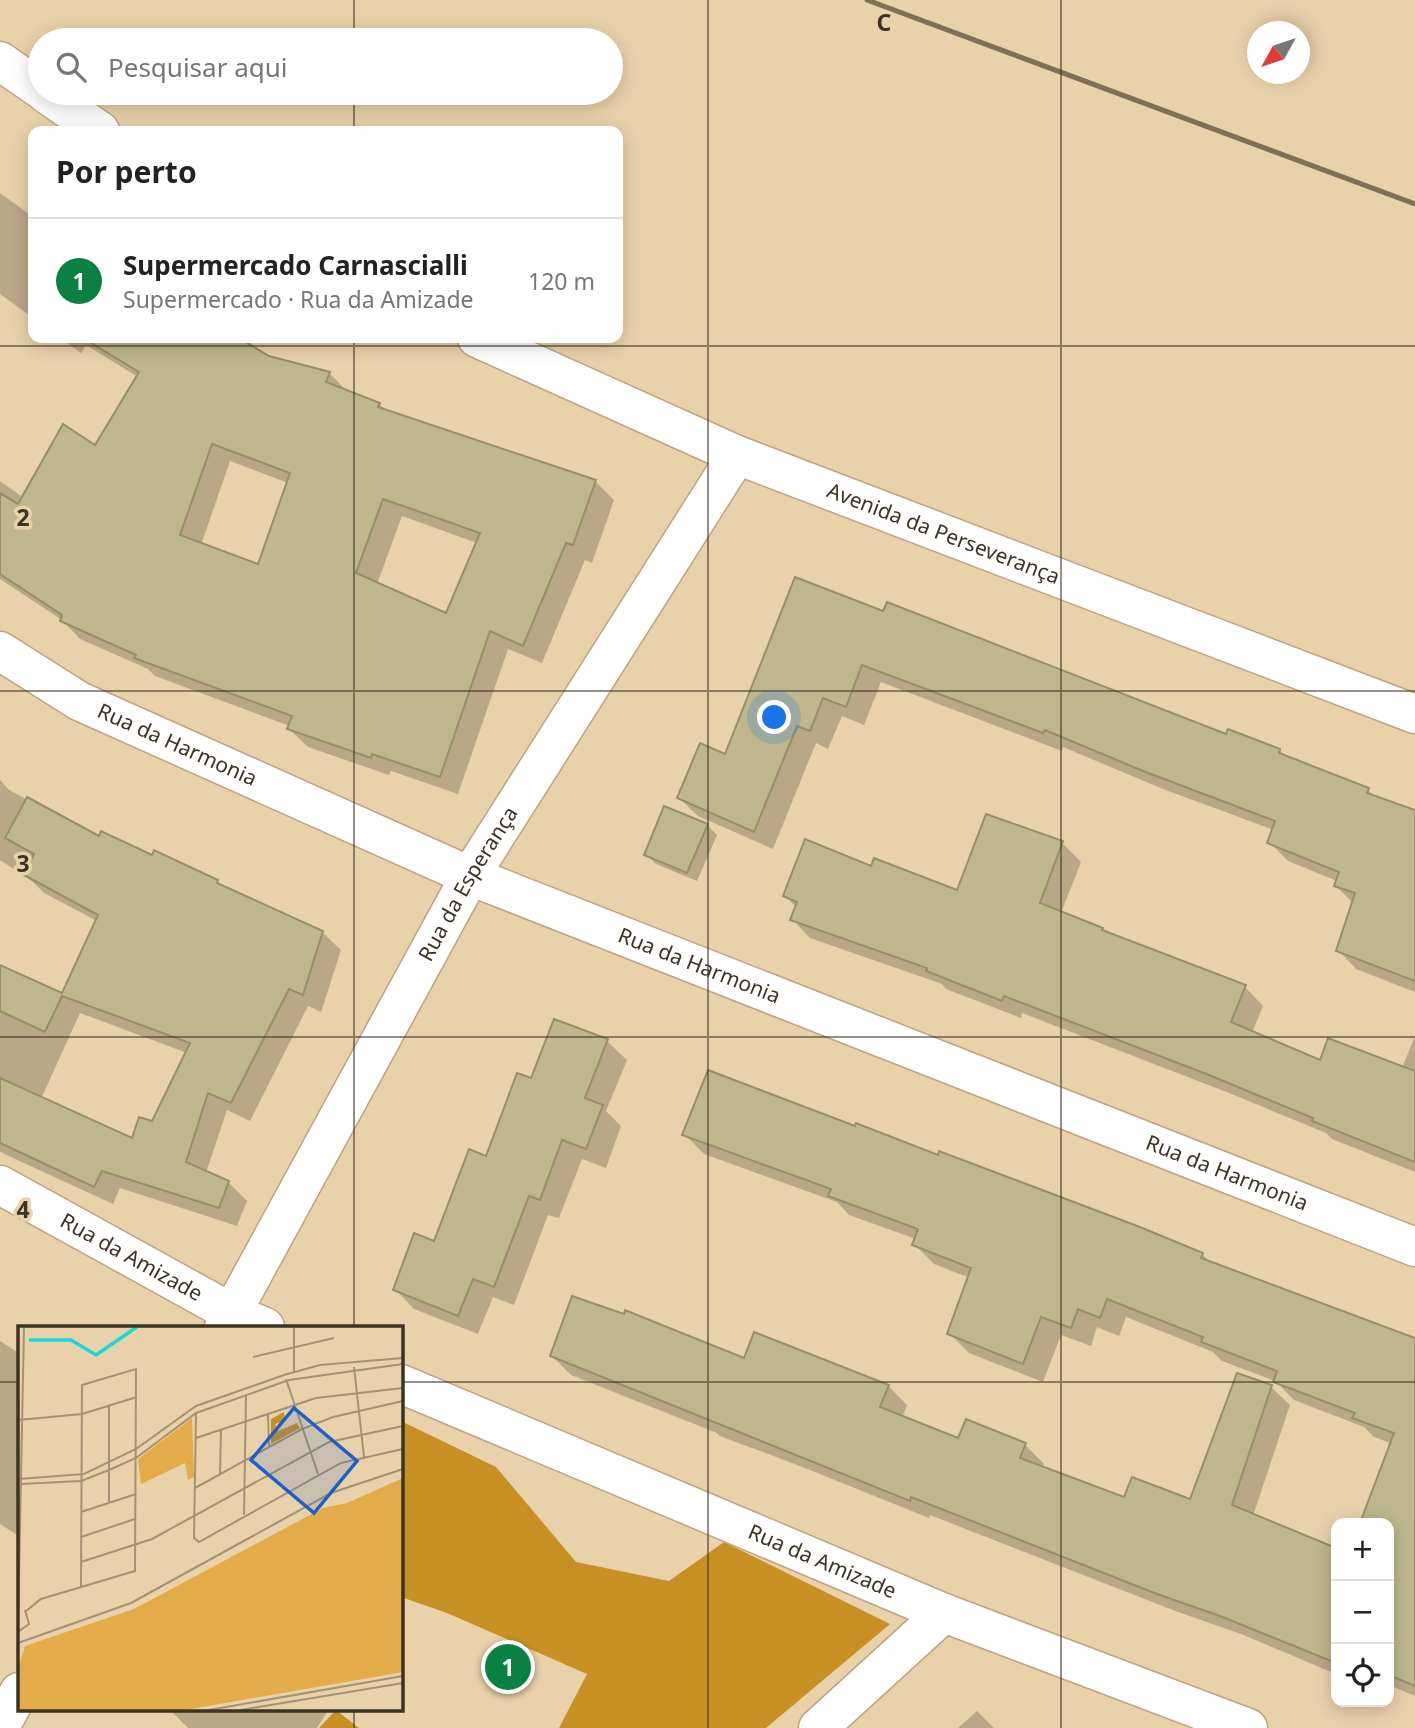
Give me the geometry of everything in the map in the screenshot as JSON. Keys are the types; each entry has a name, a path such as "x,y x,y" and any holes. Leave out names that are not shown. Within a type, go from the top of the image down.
{"street":[{"path":"0,61 28,81"},
{"path":"62,105 93,126"},
{"name":"Avenida da Perseverança","path":"488,343 737,455 1415,714"},
{"name":"Rua da Esperança","path":"240,1323 470,876 737,455"},
{"name":"Rua da Harmonia","path":"0,651 79,701 470,876 1415,1247"},
{"name":"Rua da Amizade","path":"0,1185 240,1323"},
{"name":"Rua da Amizade","path":"402,1384 944,1613 1248,1728"},
{"path":"818,1728 944,1613"},
{"path":"0,1727 18,1694"}],"shaded area":[{"path":"402,1421 496,1467 576,1562 669,1581 724,1542 890,1624 766,1728 559,1728 587,1674 447,1613 402,1597"},
{"path":"336,1710 359,1728 319,1728"}],"building":[{"path":"91,343 247,343 269,356 330,372 326,382 380,403 378,407 596,480 573,545 566,543 523,646 490,631 440,777 372,754 371,758 287,729 292,716 134,658 136,655 60,621 62,615 0,574 0,493 18,504 63,424 95,445 139,372","holes":["212,444 290,473 258,564 180,535","383,499 480,533 446,613 356,573"]},
{"path":"795,577 883,611 887,602 1226,734 1228,729 1280,749 1279,753 1369,788 1367,793 1415,810 1415,981 1336,951 1355,893 1334,886 1339,872 1267,843 1275,821 1045,730 1043,733 862,665 846,707 823,698 810,731 797,726 754,832 677,798 700,743 725,754"},
{"path":"27,797 99,836 101,831 152,855 154,850 218,880 217,883 323,931 303,995 289,989 231,1103 208,1093 186,1162 229,1181 219,1208 102,1171 94,1187 0,1143 0,1078 132,1138 139,1117 152,1121 190,1043 62,996 45,1032 0,1011 0,965 62,993 98,915 24,875 34,854 5,838"},
{"path":"664,806 708,824 687,873 644,855"},
{"path":"986,814 1063,841 1040,903 1103,928 1102,930 1246,985 1231,1022 1320,1060 1328,1038 1415,1071 1415,1162 1312,1121 1313,1118 1209,1075 1004,996 1002,1001 926,971 927,968 790,920 797,902 783,896 805,839 871,866 874,858 957,890"},
{"path":"554,1019 608,1039 585,1098 603,1105 586,1149 562,1140 540,1200 529,1196 494,1287 473,1279 458,1316 393,1290 414,1233 434,1241 469,1149 486,1156 517,1073 531,1078"},
{"path":"708,1070 855,1126 856,1123 938,1155 939,1151 1140,1227 1203,1253 1201,1258 1415,1338 1415,1686 1394,1677 1394,1518 1362,1518 1394,1433 1352,1418 1355,1413 1273,1382 1277,1371 1201,1342 1203,1337 1107,1299 1100,1318 1078,1309 1071,1328 1041,1317 1023,1364 947,1334 971,1268 912,1245 918,1229 828,1196 831,1189 682,1135"},
{"path":"572,1296 624,1314 625,1310 744,1358 754,1332 889,1385 880,1407 958,1438 966,1419 1026,1443 1020,1458 1124,1497 1132,1477 1190,1499 1237,1373 1272,1385 1232,1505 1331,1546 1331,1661 911,1497 910,1501 550,1356"}],"railway":[{"path":"867,0 1415,204"}],"place":[{"name":"Supermercado Carnascialli","path":"508,1667"}]}
